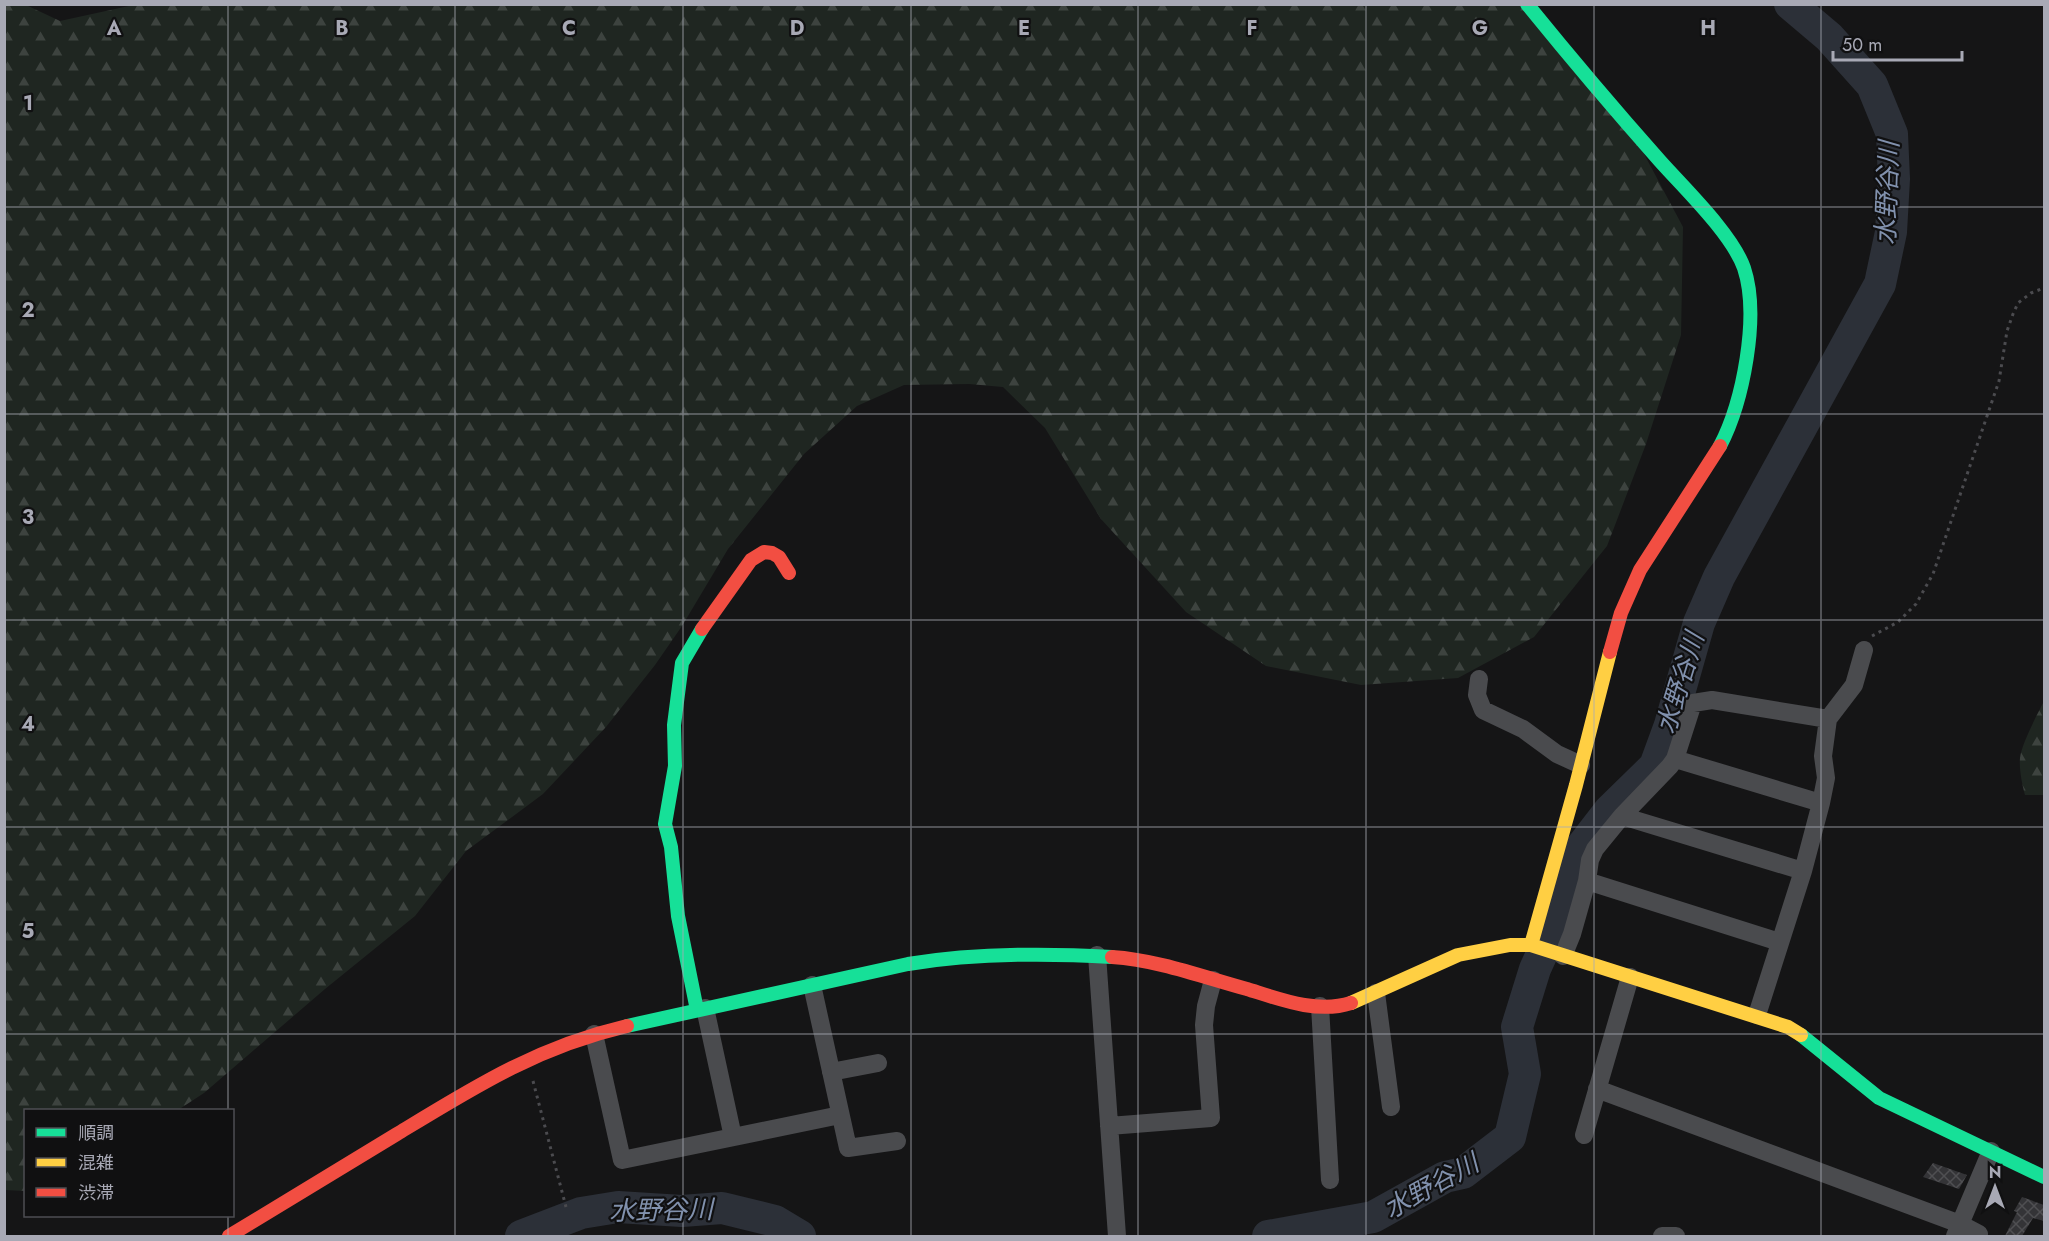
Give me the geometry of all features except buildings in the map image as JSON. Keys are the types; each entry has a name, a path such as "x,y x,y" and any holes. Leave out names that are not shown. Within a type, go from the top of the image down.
{"street":[{"path":"1527,4 1593,85 1722,230 1736,250 1744,270 1749,295 1750,326 1740,380 1727,429 1716,453 1653,544 1636,573 1621,613 1534,947"},
{"path":"733,1137 678,916 671,847 665,824 675,766 674,725 682,663 711,613 750,560 764,552 772,553 779,557 789,573"},
{"path":"1757,1015 1803,871 1821,803 1826,778 1823,756 1828,719 1854,686 1864,650"},
{"path":"1479,679 1477,695 1483,710 1523,729 1557,754 1581,765"},
{"path":"1559,955 1572,934 1587,881 1590,860 1595,849 1675,759 1693,703 1712,700 1828,719"},
{"path":"1675,759 1821,803"},
{"path":"1622,816 1803,871"},
{"path":"1587,881 1779,942"},
{"path":"229,1236 488,1079 528,1059 594,1034 944,958 987,956 1127,957 1294,1003 1320,1006 1348,1004 1458,955 1510,945 1534,947 1757,1015 1788,1027 1805,1037 1879,1098 2044,1176"},
{"path":"1097,955 1117,1236"},
{"path":"1584,1135 1630,977"},
{"path":"1109,1126 1211,1118 1204,1025 1213,980"},
{"path":"812,985 848,1148 897,1141"},
{"path":"1376,993 1391,1107"},
{"path":"1320,1006 1330,1180"},
{"path":"594,1034 622,1161 840,1115"},
{"path":"831,1072 878,1063"},
{"path":"1598,1089 1958,1230 1979,1234 1978,1236"},
{"path":"1958,1230 1991,1151"},
{"path":"1662,1236 1676,1236"}],"path":[{"path":"1864,650 1869,638 1898,622 1916,604 1933,574 1999,381 2007,331 2013,314 2018,303 2031,293 2044,288"},
{"path":"528,1059 566,1207"}],"green space":[{"path":"138,4 1525,5 1635,137 1683,227 1681,335 1646,444 1607,546 1534,637 1458,678 1361,685 1266,666 1186,612 1101,519 1045,428 1003,387 969,384 904,385 857,406 804,454 728,549 682,626 655,665 606,727 543,794 466,851 415,916 325,989 204,1093 180,1109 24,1109 24,1191 5,1190 4,5 26,5 60,21"},
{"path":"2044,701 2044,795 2025,795 2020,767 2021,752"}],"waterway":[{"name":"水野谷川","path":"1268,1236 1373,1217 1445,1177 1463,1173 1510,1137 1525,1074 1517,1027 1535,969 1555,925 1575,855 1609,811 1655,766 1670,725 1699,623 1719,577 1880,284 1891,232 1894,179 1892,134 1872,85 1829,37 1790,4"},
{"name":"水野谷川","path":"521,1236 581,1213 618,1207 682,1211 722,1208 775,1221 800,1236"}],"traffic: fast":[{"path":"1527,4 1626,122 1719,227 1744,268 1749,288 1750,310 1747,358 1736,406 1720,446"},
{"path":"697,1010 678,916 671,847 665,824 675,766 674,725 682,663 702,629"},
{"path":"627,1026 933,960 1010,955 1112,957"},
{"path":"1801,1035 1879,1098 2044,1177"}],"traffic: slow":[{"path":"1531,945 1610,652"},
{"path":"1351,1003 1458,955 1510,945 1531,945 1788,1027 1801,1035"}],"traffic: jam":[{"path":"1610,652 1621,613 1640,570 1720,446"},
{"path":"702,629 751,560 764,552 772,553 779,557 789,573"},
{"path":"1112,957 1163,965 1298,1004 1325,1007 1351,1003"},
{"path":"229,1236 453,1100 507,1070 564,1045 627,1026"}]}
